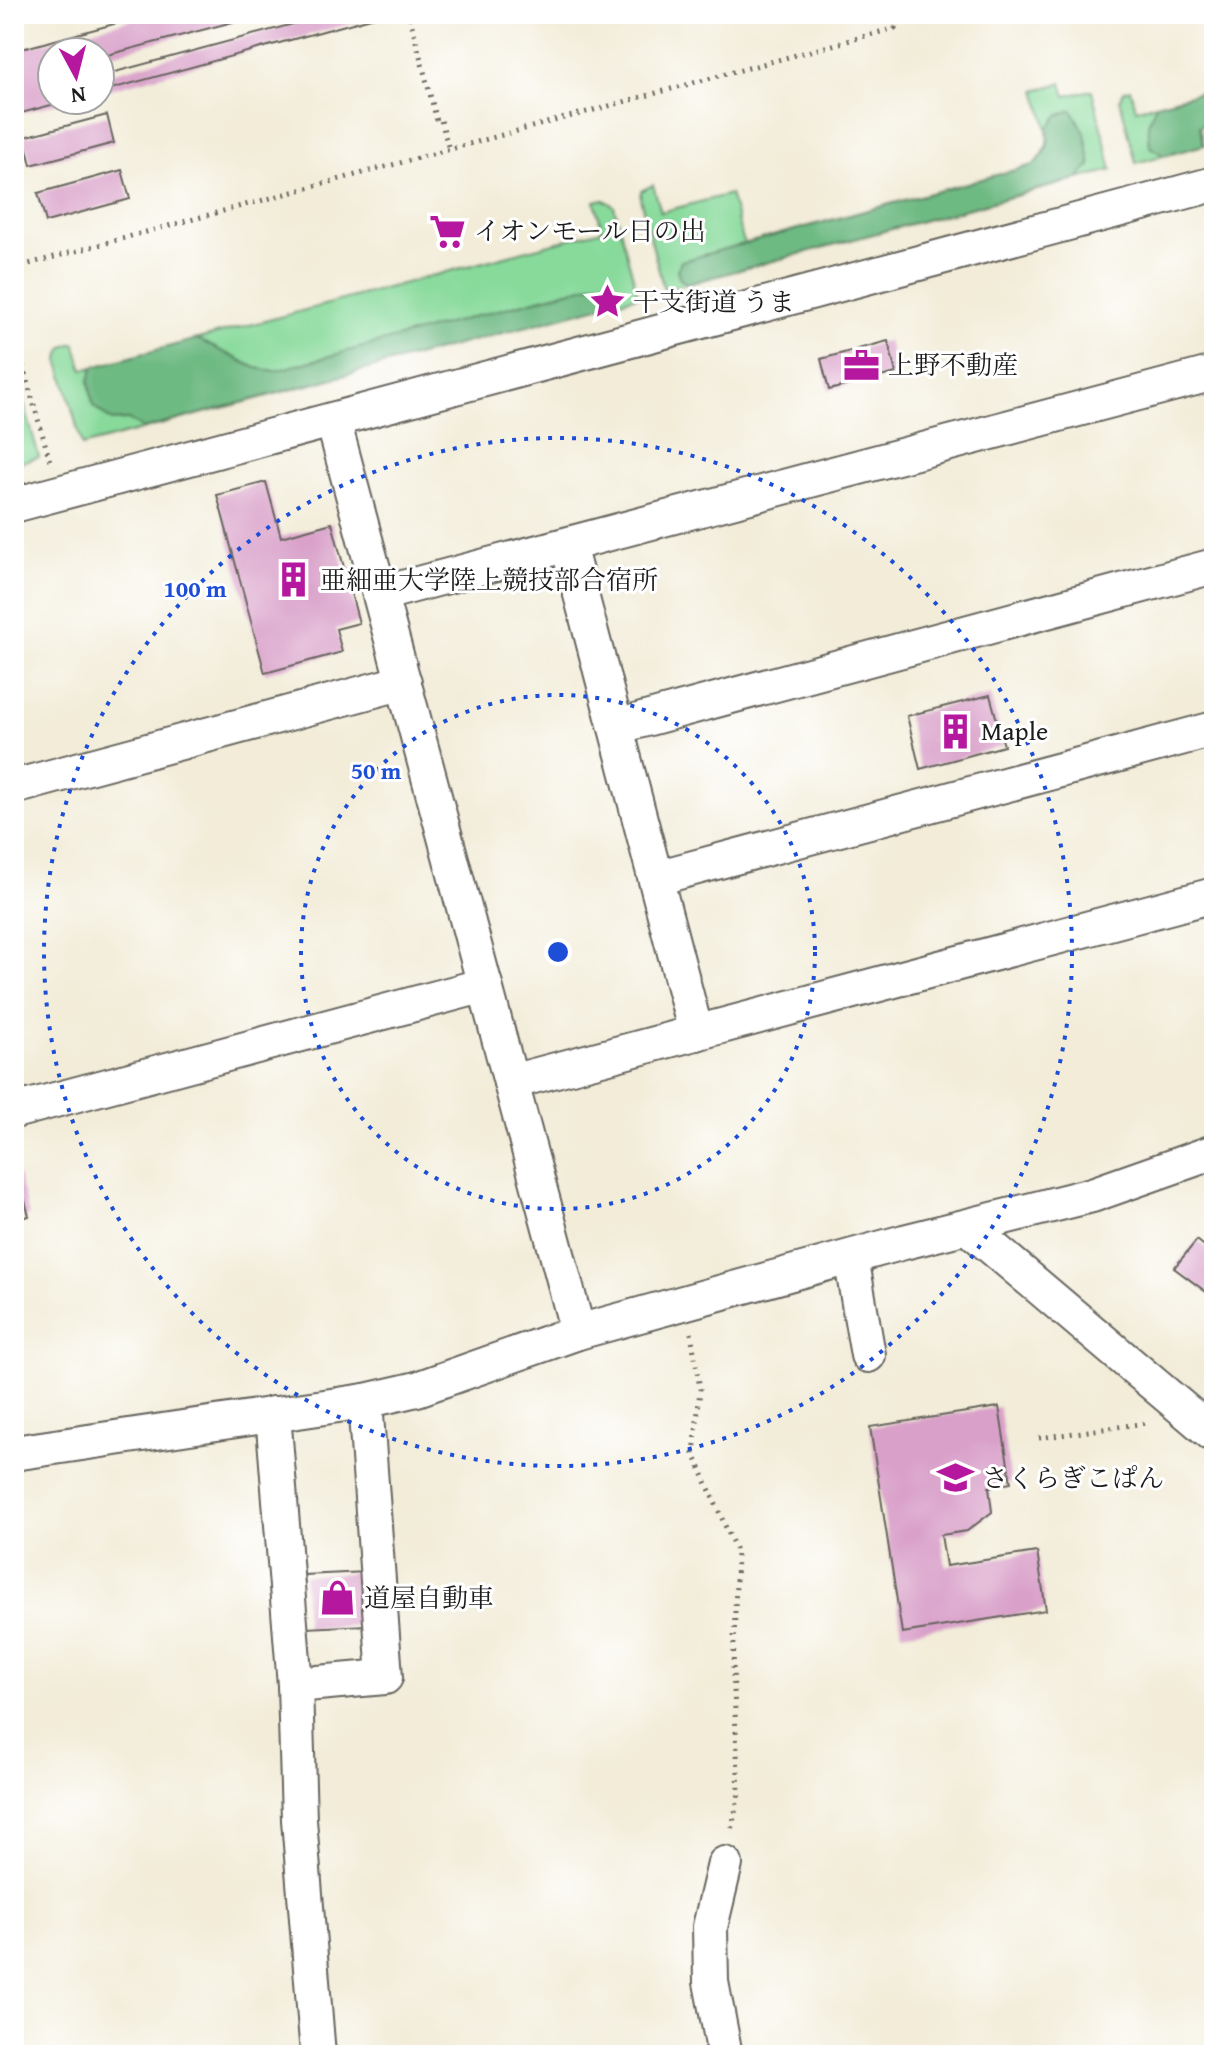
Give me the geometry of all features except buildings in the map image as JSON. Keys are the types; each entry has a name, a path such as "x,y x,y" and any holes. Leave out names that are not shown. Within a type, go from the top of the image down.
{"street":[{"path":"14,505 1214,184"},
{"path":"380,594 1214,373"},
{"path":"333,420 578,1332"},
{"path":"568,545 696,1033"},
{"path":"616,727 1214,566"},
{"path":"14,787 404,682"},
{"path":"656,878 1214,729"},
{"path":"511,1082 1214,895"},
{"path":"14,1111 485,985"},
{"path":"14,1453 365,1401 417,1389 578,1332 1092,1195 1214,1152"},
{"path":"968,1227 1202,1426"},
{"path":"851,1257 868,1355"},
{"path":"295,1685 385,1677 365,1401"},
{"path":"273,1414 295,1685 299,1820 318,2055"},
{"path":"725,1864 710,1927 711,1982 725,2055"}],"path":[{"path":"426,14 410,18 437,121 441,120 449,150"},
{"path":"14,268 895,28 891,14"},
{"path":"1210,143 1207,130 1214,128"},
{"path":"14,335 50,462"},
{"path":"686,1303 700,1389 694,1454 737,1553 733,1670 739,1793 725,1864"},
{"path":"1039,1438 1202,1426"}],"green space":[{"path":"1062,83 1066,96 1092,90 1112,170 664,290 640,198 641,191 653,185 661,212 730,194 744,244 1033,166 1046,149 1047,140 1036,90"},
{"path":"1130,89 1136,109 1214,89 1214,122 1199,126 1204,145 1136,163 1120,100 1124,91"},
{"path":"1201,92 1214,95 1214,122 1199,126 1204,145 1164,156 1150,147 1148,124 1156,104"},
{"path":"1072,110 1085,133 1091,166 1077,179 688,284 680,279 677,270 681,261 1033,165 1046,150 1047,130 1058,115"},
{"path":"603,199 614,206 638,296 82,446 59,360 62,350 68,345 75,343 83,370 602,230 595,201"},
{"path":"608,280 619,293 614,303 144,429 128,420 112,421 93,406 89,381 93,367 197,339 256,368 275,371"},
{"path":"20,389 39,457 14,464 14,391"}],"place":[{"name":"イオンモール日の出","path":"448,231"},
{"name":"干支街道 うま","path":"607,302"},
{"name":"上野不動産","path":"862,365"},
{"name":"亜細亜大学陸上競技部合宿所","path":"294,580"},
{"name":"Maple","path":"955,731"},
{"name":"さくらぎこぱん","path":"956,1478"},
{"name":"道屋自動車","path":"338,1598"}]}
